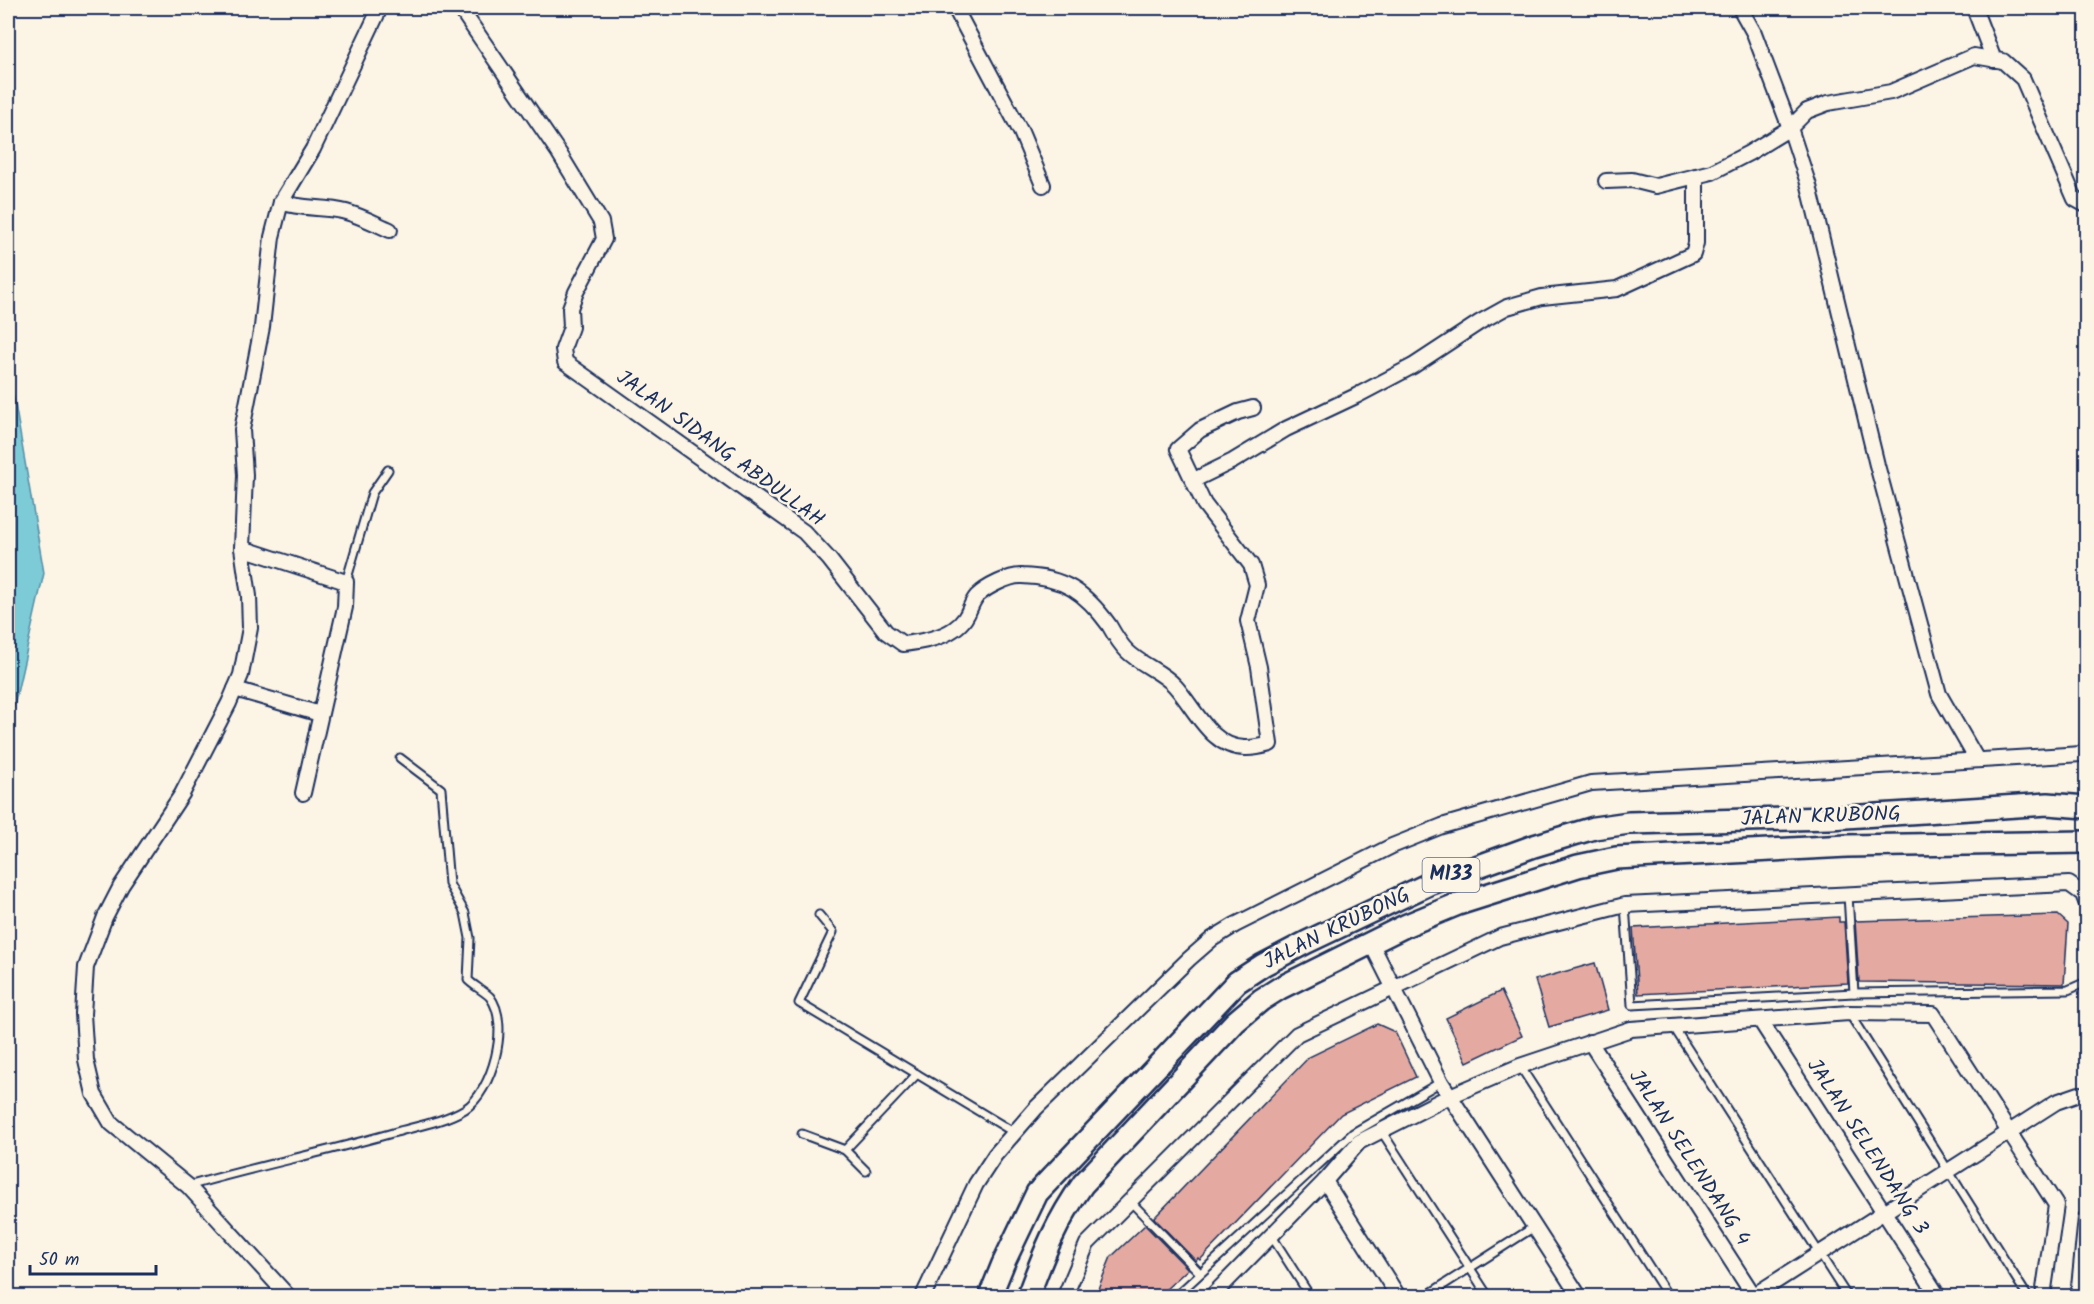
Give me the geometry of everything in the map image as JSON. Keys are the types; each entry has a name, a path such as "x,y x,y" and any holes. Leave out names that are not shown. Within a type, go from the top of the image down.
{"main road":[{"path":"2048,804 2086,791"},
{"name":"JALAN KRUBONG","path":"990,1296 1037,1193 1238,982 1263,965 1307,942 1429,884 1534,846 1593,828 1629,823 1830,818 2048,804 2086,807"},
{"path":"2064,842 2086,848"},
{"name":"JALAN KRUBONG","path":"1028,1296 1046,1246 1065,1210 1083,1184 1235,1022 1261,1000 1280,988 1407,925 1458,904 1578,866 1616,858 1847,846 2086,842"}],"street":[{"path":"288,1296 188,1186 111,1123 94,1094 86,1059 83,1014 86,967 105,917 121,886 182,794 241,675 250,628 249,596 242,549 245,474 242,430 262,327 272,237 281,202 313,149 380,8"},
{"name":"JALAN SIDANG ABDULLAH","path":"460,8 559,153 601,222 604,239 570,308 571,327 563,349 565,362 804,532 829,559 886,632 903,644 928,640 953,630 967,618 977,596 1004,579 1021,576 1046,579 1073,587 1091,602 1126,650 1144,666 1173,684 1221,742 1246,749 1270,744 1259,667 1248,621 1257,585 1251,565 1204,504 1178,450 1200,430 1238,412 1253,408"},
{"path":"955,8 1022,132 1043,185"},
{"path":"1740,8 1754,33 1809,186 1862,409 1939,694 1977,760"},
{"path":"1974,8 1994,60"},
{"path":"1606,181 1632,180 1656,186 1712,172 1790,128 1807,111 1828,103 1891,92 1974,56 2003,61 2023,79 2075,199 2086,205"},
{"path":"1194,480 1233,461 1286,429 1413,366 1507,307 1542,297 1617,289 1693,254 1696,243 1696,176"},
{"path":"281,202 292,206 314,206 346,212 390,230"},
{"path":"242,549 346,582 345,607 303,793"},
{"path":"235,689 320,714"},
{"path":"922,1296 976,1184 995,1155 1101,1045 1212,939 1235,925 1392,846 1442,826 1592,783 2081,754 2086,750"},
{"path":"1065,1296 1087,1244 1297,1034 1500,937 1624,905 2069,884 2083,894 2086,902"},
{"path":"1371,943 1441,1082 1579,1296"},
{"path":"1215,1295 1359,1143 1450,1096 1520,1066 1631,1029 1849,1013 1933,1014 2056,1206 2043,1296"},
{"name":"JALAN SELENDANG 3","path":"1760,1020 1938,1296"},
{"name":"JALAN SELENDANG 4","path":"1590,1042 1754,1296"},
{"path":"1754,1296 2056,1102 2079,1094 2086,1095"},
{"path":"1325,1181 1398,1296"},
{"path":"2078,1296 2086,1218"}],"lane":[{"path":"346,582 372,492 388,470"},
{"path":"188,1186 370,1139 447,1116 465,1109 480,1095 489,1079 499,1031 496,1011 489,997 468,980 470,938 465,913 448,884 441,789 400,758"},
{"path":"1848,895 1854,993"},
{"path":"1624,905 1632,1005 1854,993 2068,990 2086,982"},
{"path":"819,915 833,932 799,1003 1015,1132"},
{"path":"1849,1013 1947,1172 2026,1294"},
{"path":"1672,1025 1847,1296"},
{"path":"1520,1066 1668,1296"},
{"path":"845,1150 917,1074"},
{"path":"1176,1296 1353,1132 1441,1082"},
{"path":"1382,1132 1488,1296"},
{"path":"802,1134 845,1150 866,1171"},
{"path":"1130,1201 1200,1273"},
{"path":"1426,1296 1534,1227"},
{"path":"1271,1234 1310,1296"}],"water":[{"path":"8,363 44,573 8,733"}],"building":[{"path":"2058,915 2068,924 2064,984 1859,982 1855,921"},
{"path":"1839,917 1839,922 1844,922 1848,983 1638,994 1633,928"},
{"path":"1595,963 1608,1010 1549,1027 1535,980"},
{"path":"1501,991 1522,1036 1467,1062 1446,1018"},
{"path":"1377,1024 1395,1032 1416,1077 1341,1114 1200,1260 1198,1258 1196,1261 1154,1218 1309,1057"},
{"path":"1145,1225 1188,1269 1161,1296 1095,1296 1111,1257"}]}
